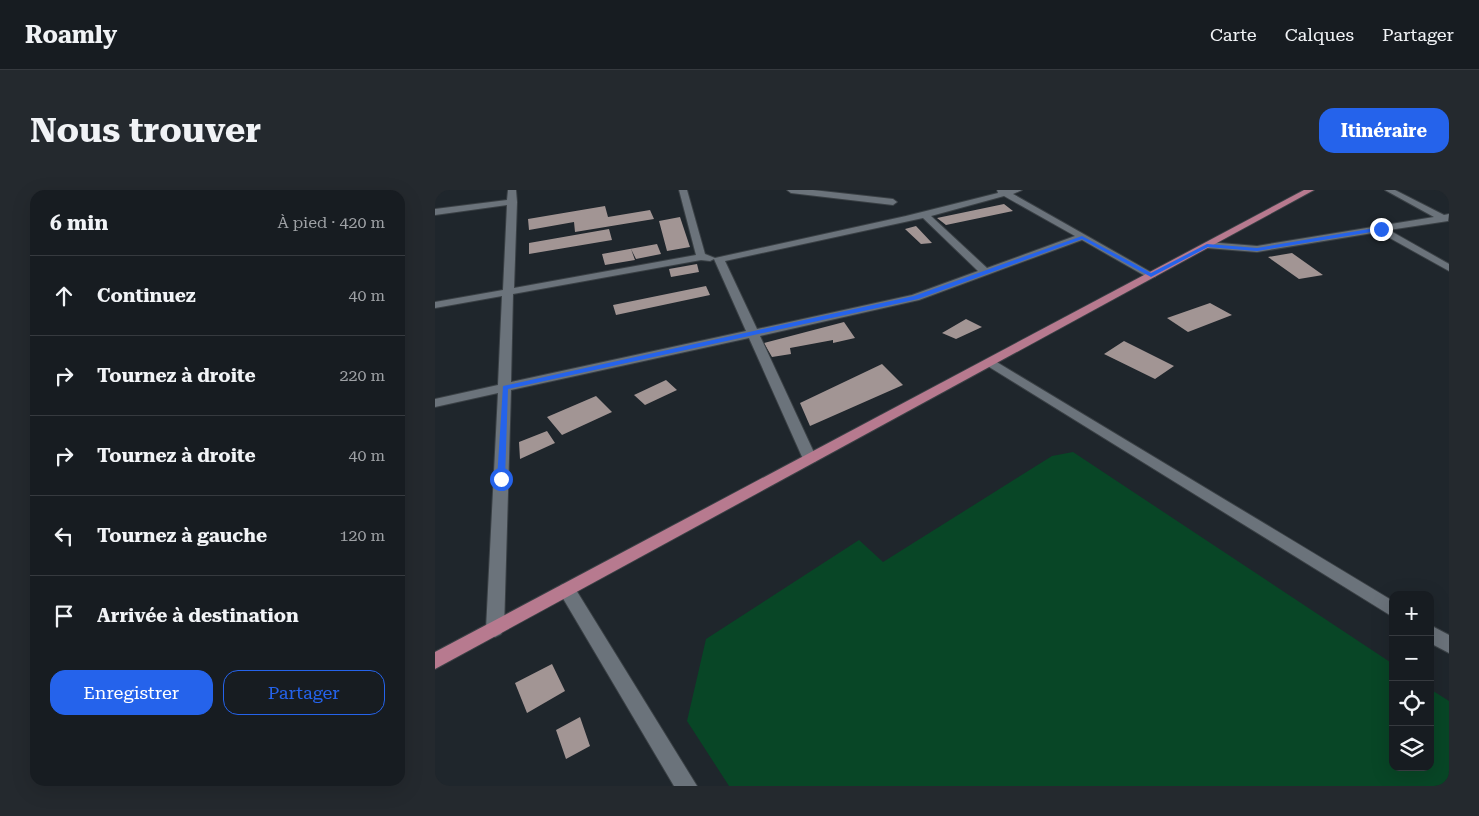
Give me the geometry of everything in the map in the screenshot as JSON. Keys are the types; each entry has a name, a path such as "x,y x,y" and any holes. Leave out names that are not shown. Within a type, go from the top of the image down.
{"main road":[{"path":"435,661 1309,190"}],"street":[{"path":"683,190 701,257"},
{"path":"791,190 893,202"},
{"path":"882,190 907,219"},
{"path":"435,305 701,257 719,259 907,219 1002,192 1018,190"},
{"path":"1389,190 1447,219"},
{"path":"1002,192 1151,275"},
{"path":"435,212 513,196 495,629"},
{"path":"924,214 986,274"},
{"path":"1207,245 1257,250 1447,219"},
{"path":"1381,229 1449,268"},
{"path":"435,403 915,298 986,274 1082,237"},
{"path":"719,259 810,459"},
{"path":"990,362 1389,608"},
{"path":"567,590 686,786"},
{"path":"1434,636 1449,645"}],"green space":[{"path":"1073,452 1389,661 1389,771 1434,771 1434,692 1449,701 1449,786 729,786 687,721 706,639 859,540 883,562 1052,456"}],"building":[{"path":"1004,204 1013,211 946,225 937,218"},
{"path":"605,206 608,217 650,210 654,219 575,232 574,222 529,230 528,219"},
{"path":"680,217 690,247 667,251 659,221"},
{"path":"916,226 932,243 921,244 905,229"},
{"path":"609,229 612,240 529,254 529,243"},
{"path":"657,244 661,254 636,259 631,249 635,260 605,265 602,254"},
{"path":"1292,253 1323,275 1299,279 1268,257"},
{"path":"697,264 699,272 671,277 669,269"},
{"path":"706,286 710,295 616,315 613,305"},
{"path":"1210,303 1232,315 1188,332 1167,318"},
{"path":"966,319 982,327 956,339 942,333"},
{"path":"844,322 855,338 833,343 833,340 790,348 791,354 772,357 764,343"},
{"path":"1124,341 1174,366 1155,379 1104,354"},
{"path":"882,364 903,385 810,426 800,403"},
{"path":"666,380 677,390 645,405 634,395"},
{"path":"596,396 612,412 562,435 547,417"},
{"path":"547,431 555,443 520,459 519,442"},
{"path":"552,664 565,691 527,713 515,683"},
{"path":"580,717 590,746 566,759 556,730"}],"route":[{"path":"501,479 505,388 915,298 986,274 1082,237 1151,275 1207,245 1257,250 1381,229"}]}
